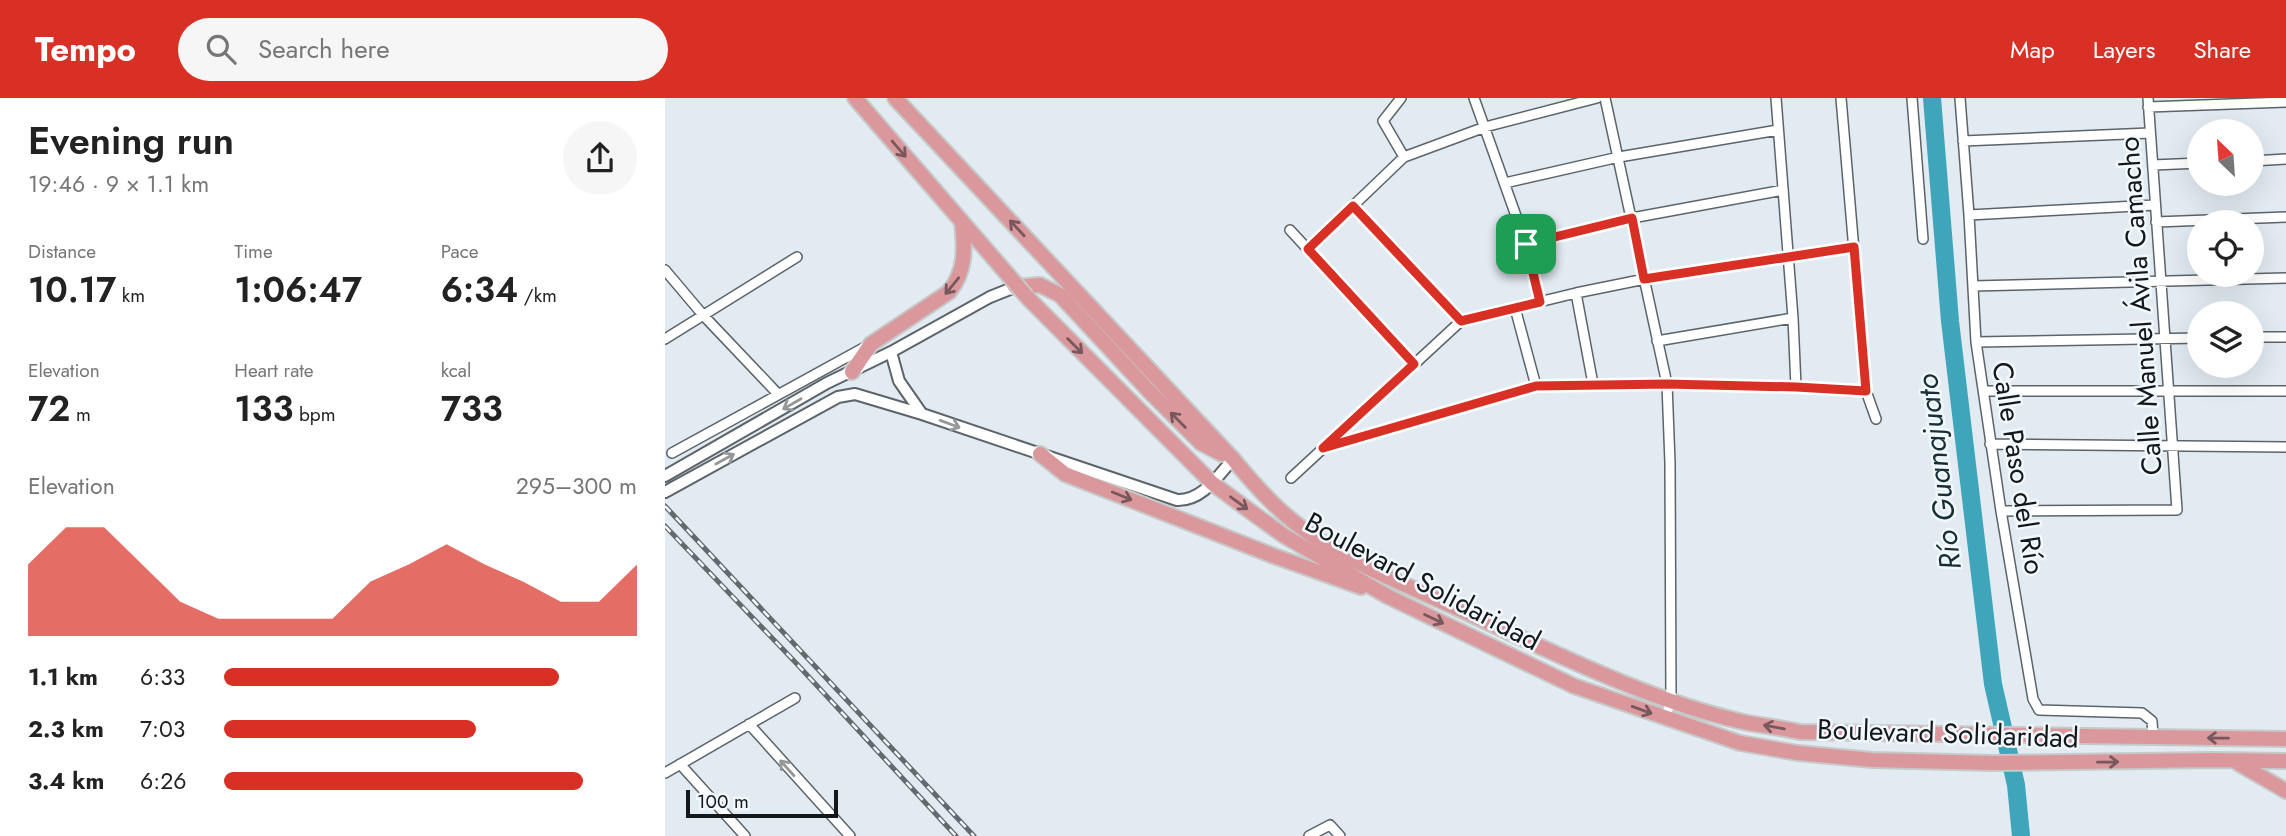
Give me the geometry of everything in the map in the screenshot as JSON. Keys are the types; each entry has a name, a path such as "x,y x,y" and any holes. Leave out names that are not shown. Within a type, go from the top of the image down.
{"highway":[{"name":"Boulevard Solidaridad","path":"855,98 1012,281 1212,483 1283,535 1387,596 1574,686 1741,743 1872,760 1993,763 2286,761"},
{"name":"Boulevard Solidaridad","path":"895,98 1233,459 1273,506 1312,536 1340,553 1575,662 1671,700 1746,722 1800,732 2286,739"},
{"path":"852,372 871,344 949,292 957,281 964,258 962,221"},
{"path":"1012,281 1040,285 1061,295 1201,443 1233,459"},
{"path":"1040,454 1065,474 1274,556 1387,596"},
{"path":"2231,760 2286,791"}],"street":[{"path":"1474,98 1526,244 1540,302"},
{"path":"1308,249 1404,158 1485,127 1597,98"},
{"path":"1605,98 1667,384 1671,700 1665,719"},
{"path":"1776,98 1796,387"},
{"path":"1841,98 1866,391 1876,419"},
{"path":"1912,98 1923,239"},
{"name":"Calle Paso del Río","path":"1960,98 1976,342 1985,391 1990,444 2033,699 2039,710 2142,713 2152,721 2153,737"},
{"path":"1402,99 1383,121 1404,158"},
{"path":"2148,102 2286,102"},
{"name":"Calle Manuel Ávila Camacho","path":"2001,511 2177,510 2148,102"},
{"path":"1505,183 1619,157 1778,130"},
{"path":"1963,141 2150,133"},
{"path":"2265,160 2286,159"},
{"path":"2153,165 2187,164"},
{"path":"1526,244 1632,218 1783,190"},
{"path":"1969,215 2155,205"},
{"path":"1353,206 1461,321"},
{"path":"2157,222 2286,217"},
{"path":"1290,230 1414,364"},
{"path":"1291,478 1461,321 1644,279 1854,247"},
{"path":"665,339 797,257"},
{"path":"665,270 703,315 778,394"},
{"path":"1973,286 2286,278"},
{"path":"665,476 827,383 891,352 1012,281"},
{"path":"1576,293 1593,384"},
{"path":"1515,308 1536,386"},
{"path":"1657,341 1793,318"},
{"path":"2264,337 2286,337"},
{"path":"1976,342 2187,338"},
{"path":"672,453 871,344"},
{"path":"891,352 899,381 922,414"},
{"path":"819,371 827,383"},
{"path":"1323,448 1536,386 1667,384 1866,391"},
{"path":"1985,391 2286,391"},
{"path":"665,492 838,397 855,394 1177,500 1193,498 1212,483 1233,459"},
{"path":"1990,444 2286,447"},
{"path":"665,772 795,698"},
{"path":"749,724 850,836"},
{"path":"680,764 745,836"},
{"path":"1309,836 1330,825 1340,836"}],"waterway":[{"name":"Río Guanajuato","path":"1932,98 1950,321 1993,684 2016,785 2021,836"}],"railway":[{"path":"665,506 974,836"},
{"path":"665,526 956,836"}],"route":[{"path":"1353,206 1461,321 1540,302 1526,244 1632,218 1644,279 1854,247 1866,391 1667,384 1536,386 1323,448 1414,364 1308,249 1353,206"}]}
